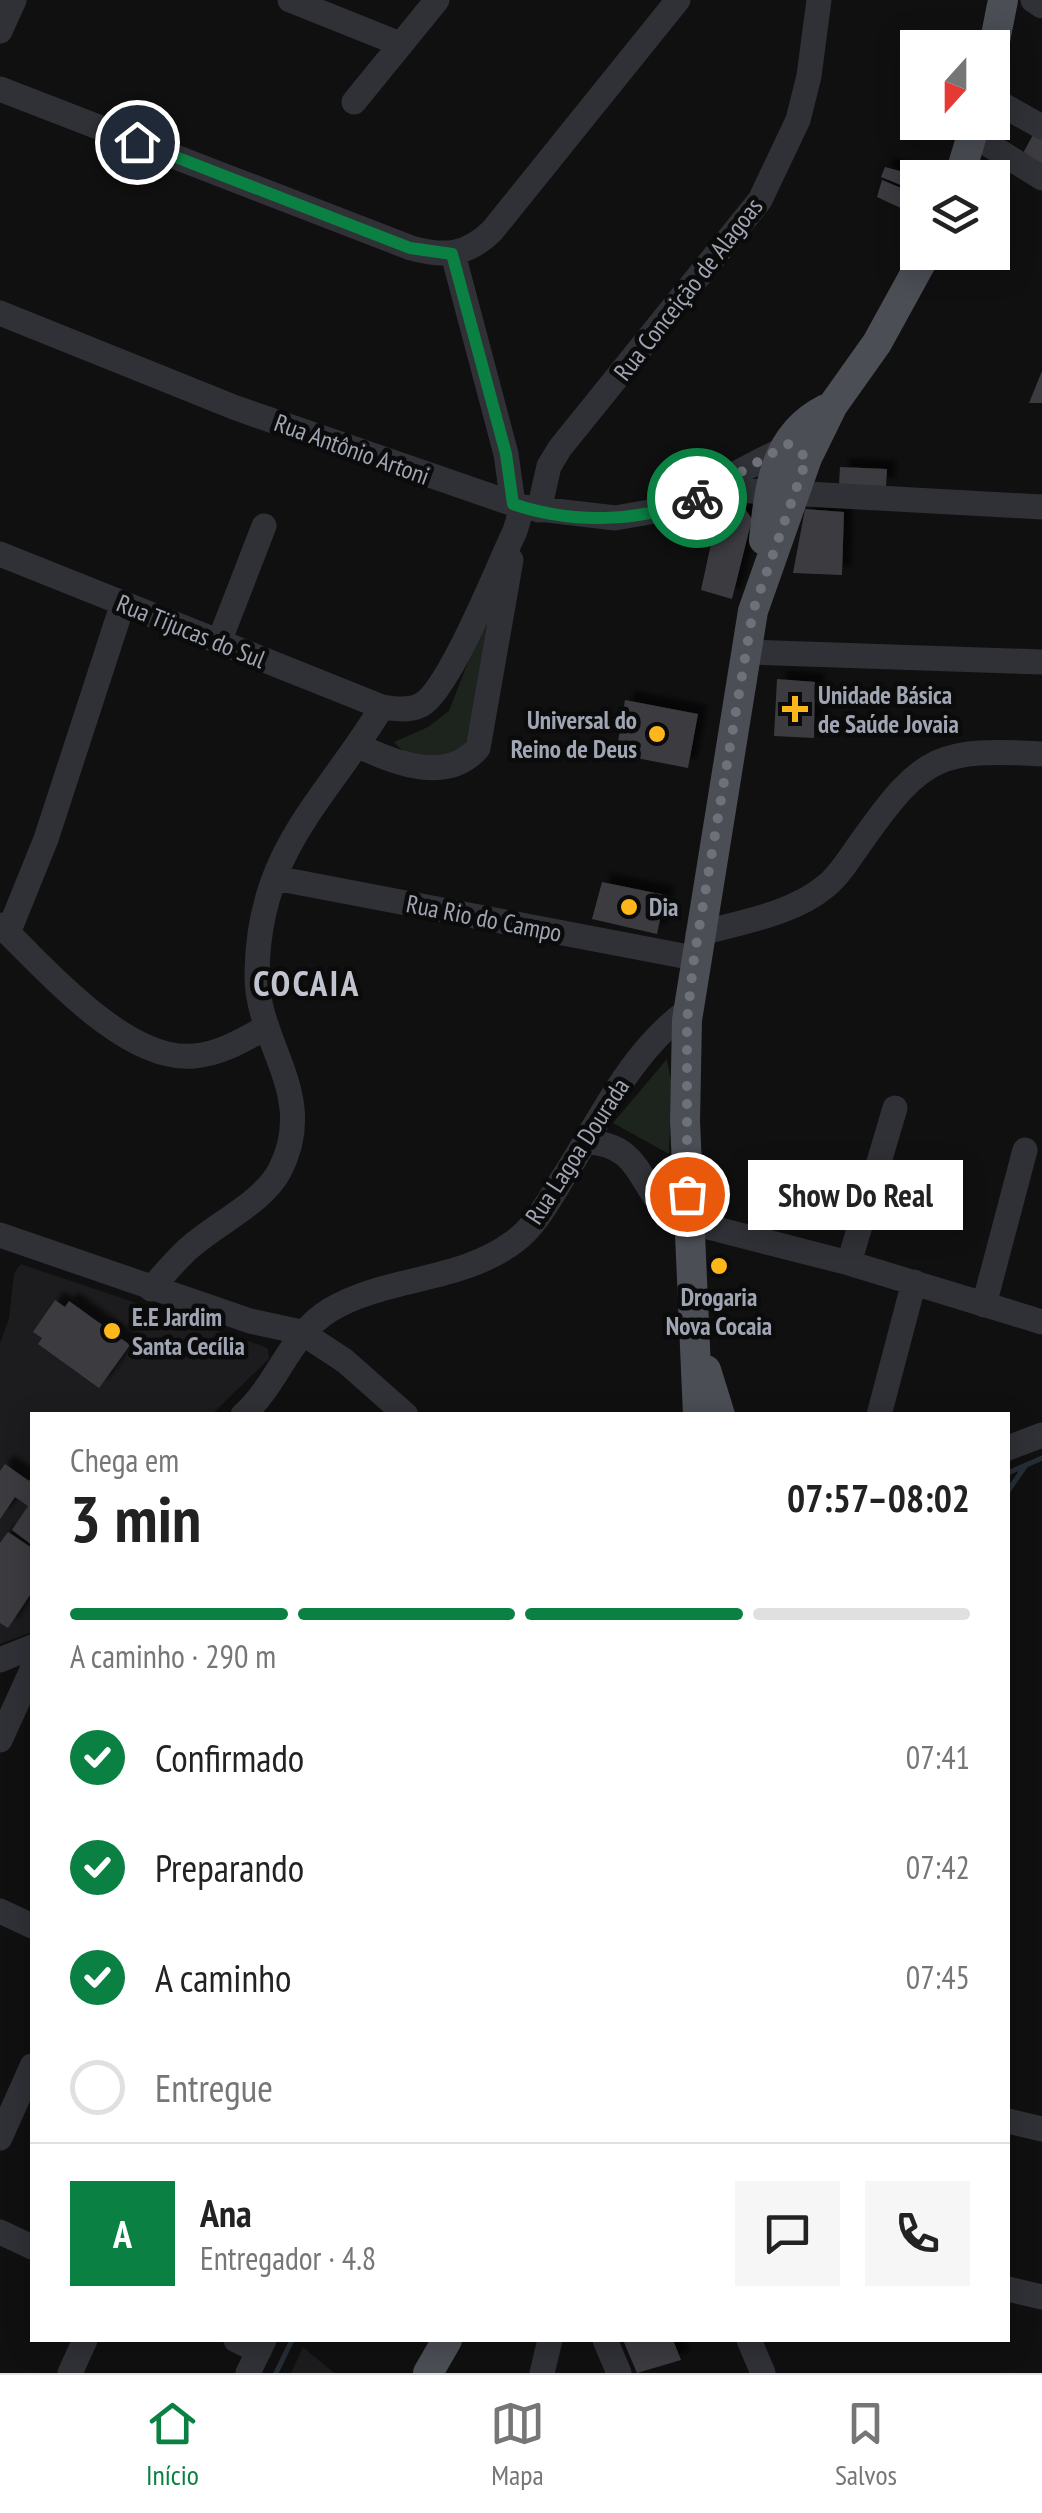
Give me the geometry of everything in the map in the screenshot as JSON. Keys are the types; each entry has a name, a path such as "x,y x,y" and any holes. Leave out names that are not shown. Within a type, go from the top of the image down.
{"main road":[{"path":"997,30 1002,0"},
{"path":"697,1400 698,1343 688,1208 688,1010 746,652 780,494 770,476 798,451 817,414 834,405 877,343 917,270"},
{"path":"698,1343 719,1412"},
{"path":"428,2373 446,2342"}],"street":[{"path":"0,31 14,0"},
{"path":"290,0 400,44"},
{"path":"354,102 437,0"},
{"path":"0,89 410,248 452,254 479,243 492,231 678,0"},
{"name":"Rua Conceição de Alagoas","path":"522,513 560,448 732,240 767,188 798,120 809,76 818,0"},
{"path":"1032,0 1042,6"},
{"path":"1010,109 1042,127"},
{"path":"989,140 1042,178"},
{"path":"359,746 386,758 432,768 460,763 478,748 522,513 452,254"},
{"name":"Rua Antônio Artoni","path":"0,314 522,513 642,515 714,489 798,451"},
{"path":"506,454 528,461 560,448"},
{"name":"Rua Antônio Artoni","path":"714,489 1042,507"},
{"path":"152,1288 188,1249 272,1183 282,1168 293,1118 291,1092 278,1048 265,1028 257,972 260,935 274,878 295,828 359,746 382,707 410,708 433,695 522,513"},
{"path":"218,642 264,526"},
{"name":"Rua Tijucas do Sul","path":"0,554 382,707"},
{"path":"123,603 46,840 4,929 110,1026 143,1048 196,1056 230,1046 265,1028"},
{"path":"746,652 1042,662"},
{"path":"696,946 819,892 829,884 900,787 936,762 961,753 1042,754"},
{"name":"Rua Rio do Campo","path":"274,878 696,946"},
{"name":"Rua Lagoa Dourada","path":"301,1332 352,1298 486,1259 515,1241 544,1208 636,1059 688,1010"},
{"path":"849,1263 896,1108"},
{"path":"586,1142 619,1149 640,1169 650,1190 688,1208 849,1263 1042,1322"},
{"path":"984,1305 1025,1150"},
{"path":"0,1235 152,1288 301,1332 345,1361 403,1412"},
{"path":"880,1412 914,1282"},
{"path":"246,1412 264,1392 301,1332"},
{"path":"1010,1447 1042,1435"},
{"path":"0,1660 30,1649"},
{"path":"0,1740 30,1674"},
{"path":"0,1911 30,1925"},
{"path":"0,2138 30,2070"},
{"path":"1010,2121 1042,2129"},
{"path":"0,2232 30,2246"},
{"path":"1010,2289 1042,2297"},
{"path":"70,2373 84,2342"},
{"path":"542,2373 550,2342"},
{"path":"606,2342 619,2373"},
{"path":"750,2342 762,2373"}],"shaded area":[{"path":"491,603 464,755 426,759 409,754 394,742 428,727 449,711"},
{"path":"667,1059 671,1081 669,1154 613,1123"},
{"name":"E.E Jardim Santa Cecília","path":"21,1264 260,1345 268,1349 269,1359 214,1412 30,1412 30,1633 0,1644 0,1343 9,1319 14,1273"},
{"path":"303,2347 334,2373 291,2373"}],"building":[{"path":"1036,129 1042,132 1042,170 1021,157"},
{"path":"885,167 900,171 900,185 881,177"},
{"path":"882,180 900,188 900,208 877,197"},
{"path":"1042,371 1042,403 1029,403"},
{"path":"840,467 887,469 886,487 839,485"},
{"path":"743,506 752,519 732,599 701,590 718,511"},
{"path":"805,509 844,512 842,575 793,573"},
{"name":"Unidade Básica de Saúde Jovaia","path":"777,679 815,682 814,738 774,736"},
{"name":"Universal do Reino de Deus","path":"625,700 698,714 688,768 616,754"},
{"name":"Dia","path":"602,882 665,895 657,934 592,919"},
{"path":"55,1300 65,1307 69,1301 130,1345 99,1388 38,1344 42,1338 33,1332"},
{"path":"5,1464 30,1479 30,1544 12,1530 28,1506 15,1497 0,1519 0,1471"},
{"path":"8,1532 30,1547 30,1595 8,1628 0,1623 0,1543"},
{"path":"624,2342 674,2342 681,2360 637,2373"}],"waterway":[{"path":"1010,1472 1042,1458"},
{"path":"1010,1488 1026,1465"},
{"path":"276,2373 291,2342"}],"way so far":[{"path":"687,1194 684,1121 687,1020 694,958 753,611 807,458 788,444 697,498"}],"place":[{"name":"Unidade Básica de Saúde Jovaia","path":"795,709"},
{"name":"Universal do Reino de Deus","path":"657,734"},
{"name":"Dia","path":"629,907"},
{"name":"Show Do Real","path":"687,1194"},
{"name":"Drogaria Nova Cocaia","path":"719,1266"},
{"name":"E.E Jardim Santa Cecília","path":"112,1331"}],"district":[{"name":"COCAIA","path":"307,984"}],"route":[{"path":"137,142 410,248 452,254 506,454 513,504 615,518 667,509 697,498"}]}
